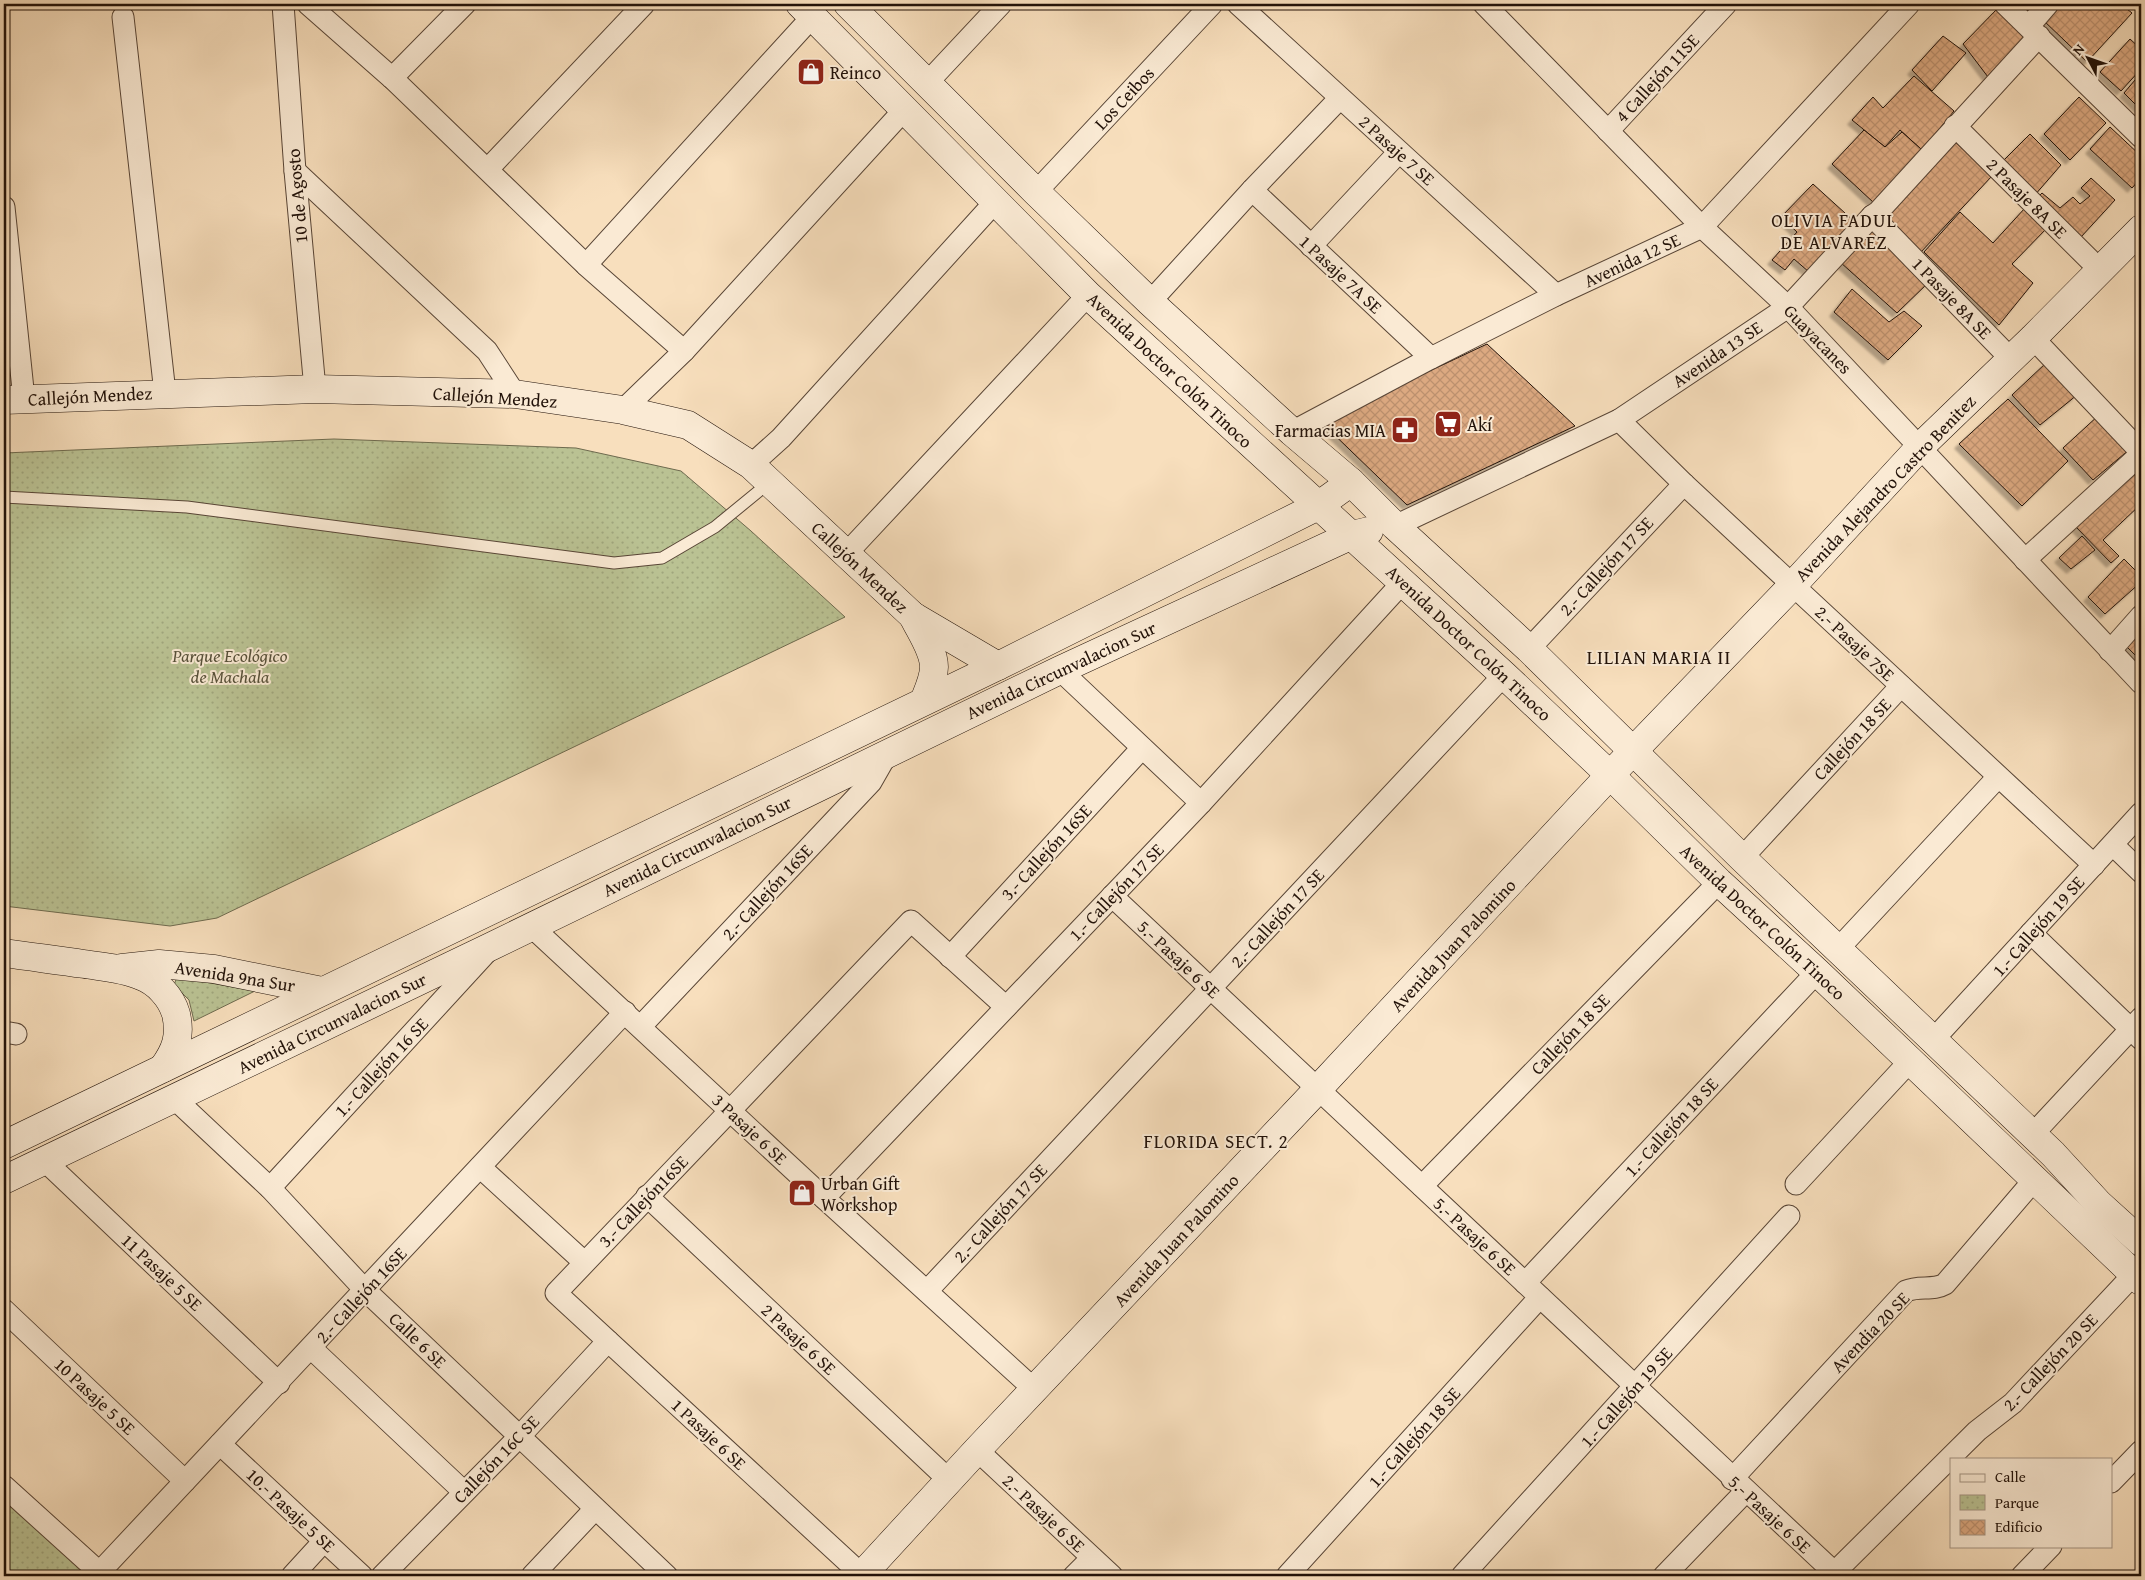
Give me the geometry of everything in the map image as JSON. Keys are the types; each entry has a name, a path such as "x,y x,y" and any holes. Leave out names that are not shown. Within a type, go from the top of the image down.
{"main road":[{"name":"Avenida Doctor Colón Tinoco","path":"848,4 1036,192 1150,302 1292,432 1351,482 1395,526 1529,649 1742,858 2054,1154 2099,1204 2141,1242"},
{"name":"Avenida Doctor Colón Tinoco","path":"806,10 1088,295 1504,675 1719,882 1817,972 2138,1277"},
{"name":"Avenida Alejandro Castro Benitez","path":"1634,751 1793,585 1920,447 2033,338 2141,229"},
{"name":"Callejón Mendez","path":"14,400 315,389 515,394 623,410 688,425 761,473 913,616 998,666"},
{"name":"Avenida Circunvalacion Sur","path":"4,1145 998,666 1318,506 1351,482"},
{"name":"Avenida Circunvalacion Sur","path":"4,1180 492,946 1060,670 1352,535 1395,526"},
{"name":"Callejón Mendez","path":"913,616 929,648 934,666 924,701"},
{"path":"888,718 896,749"},
{"name":"Avenida Juan Palomino","path":"862,1576 977,1450 1634,751"},
{"path":"421,943 436,973"},
{"name":"Avenida 9na Sur","path":"4,953 118,969 142,976 157,986 167,995 174,1008 178,1023 178,1038 174,1052 163,1068"},
{"name":"Avenida 9na Sur","path":"118,969 159,964 214,969 322,991"}],"street":[{"name":"10 de Agosto","path":"283,4 295,171 315,389"},
{"path":"308,4 392,78 586,265 684,351"},
{"path":"392,78 465,4"},
{"path":"488,169 644,4"},
{"path":"927,83 1001,4"},
{"name":"Los Ceibos","path":"1036,192 1212,4"},
{"name":"2 Pasaje 7 SE","path":"1238,4 1556,296"},
{"name":"Guayacanes","path":"1484,4 1702,227 1788,307 2141,683"},
{"name":"4 Callejón 11SE","path":"1608,131 1726,4"},
{"name":"Avenida 12 SE","path":"1292,432 1431,358 1702,227 1909,4"},
{"path":"2005,4 2141,137"},
{"name":"Avenida 13 SE","path":"1395,526 1619,420 1788,307 1872,216 1878,212 1955,126 2034,31 2048,4"},
{"path":"586,265 806,10"},
{"path":"122,16 165,393"},
{"path":"1150,302 1252,190 1340,98"},
{"path":"623,410 684,351 904,110"},
{"name":"2 Pasaje 8A SE","path":"1955,126 2100,270"},
{"path":"1311,246 1400,152"},
{"path":"295,171 487,351 515,394"},
{"name":"1 Pasaje 7A SE","path":"1252,190 1431,358"},
{"path":"761,473 781,438 996,202"},
{"path":"4,208 14,400"},
{"name":"1 Pasaje 8A SE","path":"1872,216 2011,359"},
{"path":"846,554 1088,295"},
{"path":"2025,560 2141,453 2033,338"},
{"name":"2.- Pasaje 7SE","path":"1619,420 1684,484 2094,865"},
{"name":"2.- Callejón 17 SE","path":"1529,649 1684,484"},
{"name":"1.- Callejón 17 SE","path":"824,1198 1201,803 1403,582"},
{"path":"2110,651 2141,616"},
{"path":"1060,670 1201,803"},
{"name":"2.- Callejón 17 SE","path":"927,1291 1504,675"},
{"name":"Callejón 18 SE","path":"1742,858 1901,686"},
{"name":"3.- Callejón 16SE","path":"950,957 1142,748"},
{"name":"2.- Callejón 16SE","path":"641,1026 872,782 896,749"},
{"path":"1838,950 1998,777"},
{"name":"1.- Callejón 19 SE","path":"1934,1040 2141,813"},
{"path":"2113,845 2141,872"},
{"name":"Callejón 18 SE","path":"1422,1186 1719,882"},
{"name":"5.- Pasaje 6 SE","path":"1112,896 1836,1575"},
{"path":"731,1111 911,921 1006,1007"},
{"name":"3 Pasaje 6 SE","path":"532,926 824,1198 1035,1390"},
{"path":"2032,933 2138,1029 2032,1134"},
{"name":"1.- Callejón 16 SE","path":"270,1188 492,946"},
{"name":"1.- Callejón 18 SE","path":"1525,1283 1817,972"},
{"name":"2.- Callejón 16SE","path":"97,1574 279,1383 625,1012"},
{"path":"1796,1184 1910,1062"},
{"name":"Calle 6 SE","path":"174,1099 270,1188 365,1290 667,1576"},
{"name":"3.- Callejón16SE","path":"556,1293 647,1196 731,1111"},
{"name":"11 Pasaje 5 SE","path":"45,1161 279,1383"},
{"path":"480,1167 584,1262"},
{"name":"Avendia 20 SE","path":"1664,1576 1739,1485 1906,1291 1913,1288 1934,1289 1945,1284 2034,1180"},
{"name":"2 Pasaje 6 SE","path":"647,1196 950,1481"},
{"name":"1.- Callejón 19 SE","path":"1462,1576 1789,1216"},
{"name":"2.- Callejón 20 SE","path":"1836,1575 1977,1430 2014,1403 2138,1277"},
{"name":"1 Pasaje 6 SE","path":"556,1293 862,1576"},
{"name":"1.- Callejón 18 SE","path":"1287,1576 1540,1297"},
{"name":"10 Pasaje 5 SE","path":"4,1310 185,1481"},
{"name":"Callejón 16C SE","path":"382,1576 519,1437 608,1341"},
{"path":"311,1348 464,1492"},
{"name":"10.- Pasaje 5 SE","path":"220,1444 362,1576"},
{"name":"2.- Pasaje 6 SE","path":"977,1450 1112,1576"},
{"path":"2112,1481 2141,1450"},
{"path":"4,1486 97,1574"},
{"path":"532,1576 596,1509"},
{"path":"292,1576 324,1541"},
{"path":"2022,1576 2049,1548"},
{"path":"1074,1576 1092,1558"}],"lane":[{"path":"4,496 187,506 614,563 662,558 715,527 761,473"}],"green space":[{"name":"Parque Ecológico de Machala","path":"334,439 576,448 681,471 751,531 845,617 217,918 170,926 4,906 4,453"},
{"path":"177,977 255,991 194,1021 189,1000 174,985"},
{"path":"4,1496 87,1571 82,1576 4,1576"}],"building":[{"path":"2058,4 2121,4 2132,13 2087,62 2043,20"},
{"path":"1998,8 2028,38 1988,77 1963,44"},
{"path":"1943,36 1966,53 1932,91 1912,70"},
{"path":"2130,39 2141,49 2141,69 2121,91 2100,72"},
{"path":"2141,73 2141,110 2124,93"},
{"path":"1914,76 1954,111 1922,150 1900,130 1885,147 1852,120 1873,97 1883,108"},
{"path":"2079,97 2106,123 2070,160 2044,134"},
{"path":"2110,127 2141,156 2141,178 2132,188 2090,149"},
{"path":"1864,130 1885,147 1902,132 1922,150 1874,203 1832,164"},
{"path":"2030,134 2061,165 2034,196 2000,164"},
{"path":"1950,137 1992,176 1920,253 1878,212"},
{"path":"2091,178 2115,200 2081,237 2037,198 2042,193 2060,208 2073,197 2080,204 2090,196 2081,188"},
{"path":"1813,184 1856,223 1809,272 1794,259 1785,270 1772,260 1797,232 1781,217"},
{"path":"2025,208 2048,227 2012,264 2033,283 1999,325 1924,252 1960,212 1993,243"},
{"path":"1871,227 1929,282 1897,313 1840,262"},
{"path":"1852,289 1889,322 1904,311 1922,326 1888,360 1834,312"},
{"name":"Akí","path":"1487,344 1575,426 1407,505 1321,422"},
{"path":"2046,363 2077,395 2040,425 2012,395"},
{"path":"2008,399 2068,461 2022,506 1959,444"},
{"path":"2099,415 2130,449 2093,480 2063,448"},
{"path":"2140,469 2141,504 2103,540 2119,556 2111,563 2075,526"},
{"path":"2082,536 2095,550 2071,569 2059,558"},
{"path":"2124,559 2141,576 2141,582 2105,614 2088,597"},
{"path":"2141,625 2141,661 2124,644"}],"place":[{"name":"Reinco","path":"811,72"},
{"name":"Akí","path":"1448,424"},
{"name":"Farmacias MIA","path":"1405,430"},
{"name":"Urban Gift Workshop","path":"802,1193"}],"district":[{"name":"OLIVIA FADUL DE ALVAREZ","path":"1834,231"},
{"name":"LILIAN MARIA II","path":"1659,657"},
{"name":"FLORIDA SECT. 2","path":"1216,1141"}]}
